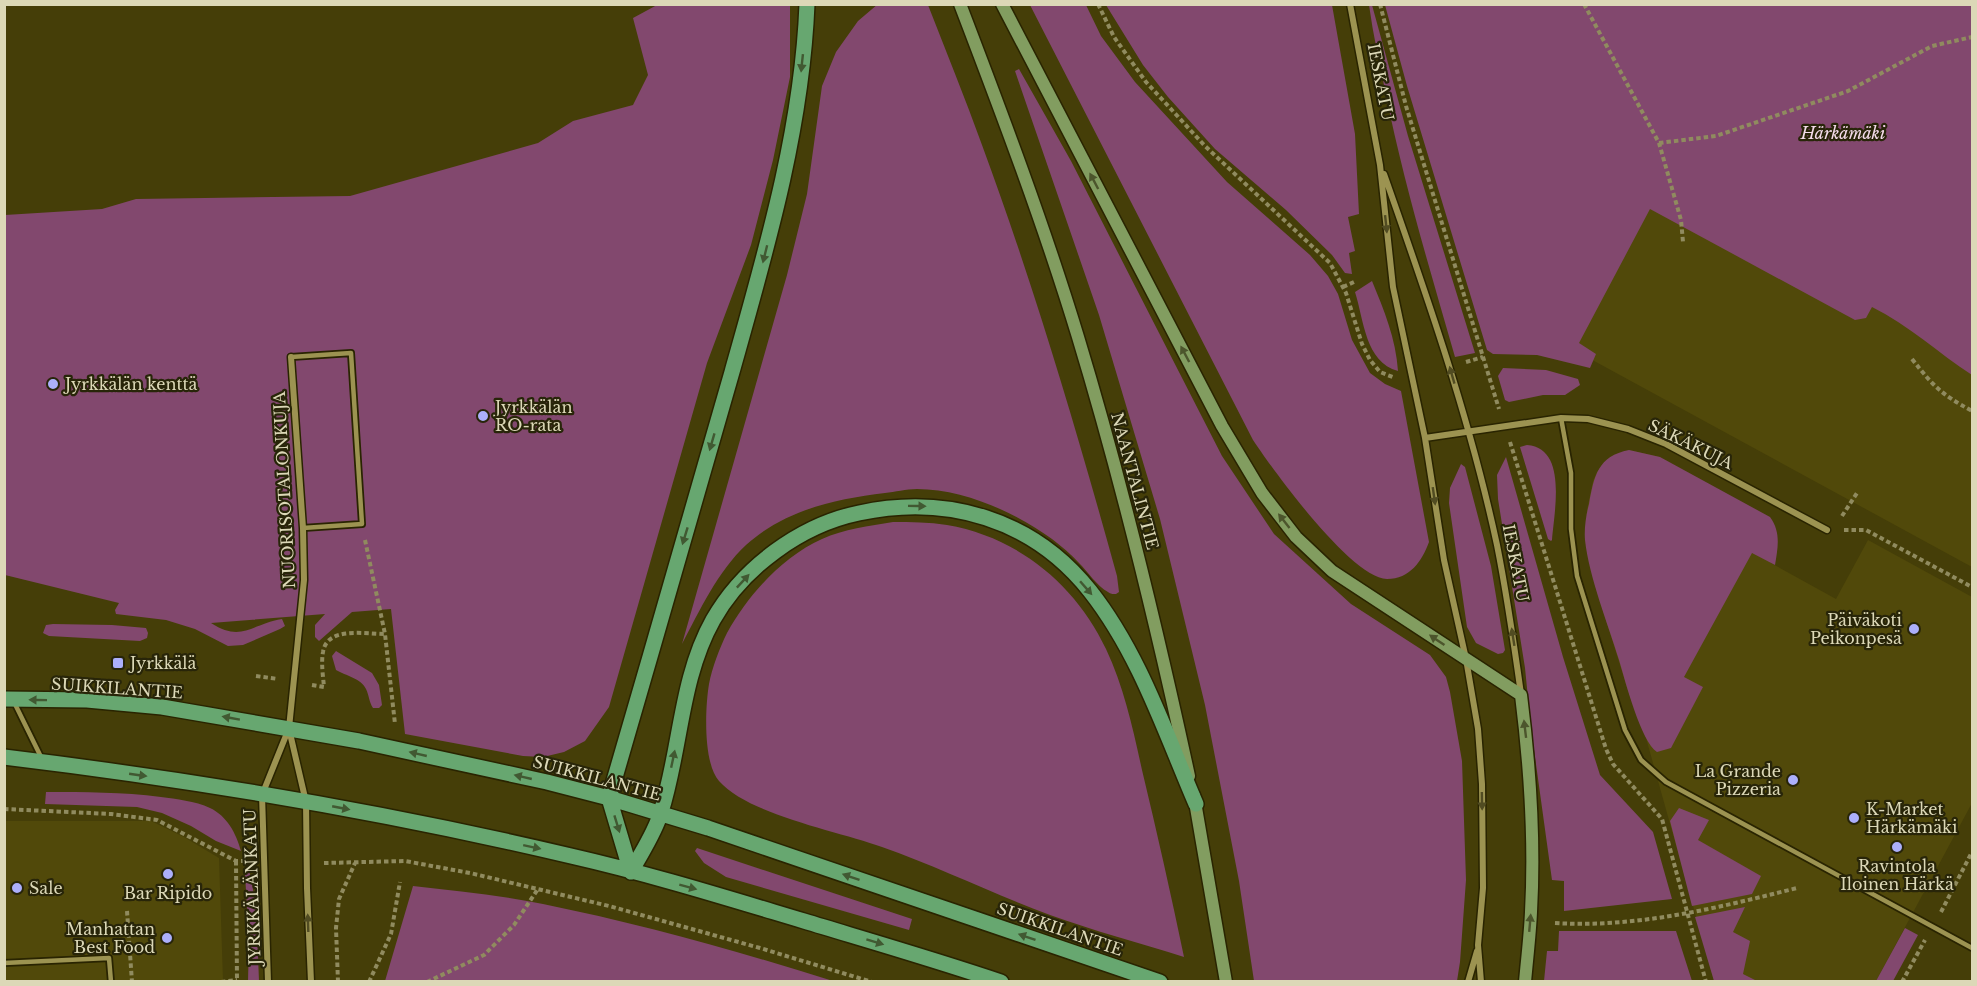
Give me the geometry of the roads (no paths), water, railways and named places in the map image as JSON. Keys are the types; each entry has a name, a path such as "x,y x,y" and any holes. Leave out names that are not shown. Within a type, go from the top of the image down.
{"main road":[{"path":"631,872 609,798 756,288 780,197 797,113 807,4"},
{"name":"NAANTALINTIE","path":"960,4 1036,209 1078,337 1117,475 1158,629 1196,804 1226,981"},
{"path":"1002,4 1217,416 1262,494 1296,537 1332,571 1521,695"},
{"path":"631,872 661,814 695,659 714,619 734,591 759,564 785,545 814,527 847,515 879,508 905,506 962,510 1020,532 1066,565 1090,591 1138,670 1196,804"},
{"name":"IESKATU","path":"1521,695 1528,751 1531,824 1531,914 1525,981"},
{"name":"SUIKKILANTIE","path":"9,698 87,700 162,707 289,728 475,766 609,798 1160,981"},
{"path":"4,757 306,802 561,854 735,900 1000,981"}],"street":[{"name":"IESKATU","path":"1350,4 1380,165 1393,287 1425,438 1444,560 1466,659 1478,729 1482,784 1483,888 1478,945 1481,981"},
{"name":"IESKATU","path":"1380,165 1419,276 1468,431 1496,543 1514,641 1521,695"},
{"name":"NUORISOTALONKUJA","path":"289,728 304,580 303,528 291,357"},
{"name":"SÄKÄKUJA","path":"1425,438 1561,418 1588,419 1628,429 1666,444 1827,530"},
{"name":"JYRKKÄLÄNKATU","path":"268,981 262,795 289,728"},
{"path":"289,728 306,802 311,981"},
{"name":"IESKATU","path":"1468,981 1478,945"}],"lane":[{"path":"291,357 351,354 362,524 303,528"},
{"path":"1561,418 1571,473 1571,529 1577,576 1625,729 1641,760 1666,782 1972,948"},
{"path":"9,698 43,762"},
{"path":"4,963 110,958 111,981"}],"place":[{"name":"Jyrkkälän kenttä","path":"53,384"},
{"name":"Jyrkkälän RO-rata","path":"483,416"},
{"name":"Päiväkoti Peikonpesä","path":"1914,629"},
{"name":"Jyrkkälä","path":"118,663"},
{"name":"La Grande Pizzeria","path":"1793,780"},
{"name":"K-Market Härkämäki","path":"1854,818"},
{"name":"Ravintola Iloinen Härkä","path":"1897,847"},
{"name":"Bar Ripido","path":"168,874"},
{"name":"Sale","path":"17,888"},
{"name":"Manhattan Best Food","path":"167,938"}],"park label":[{"name":"Härkämäki","path":"1843,133"}]}
